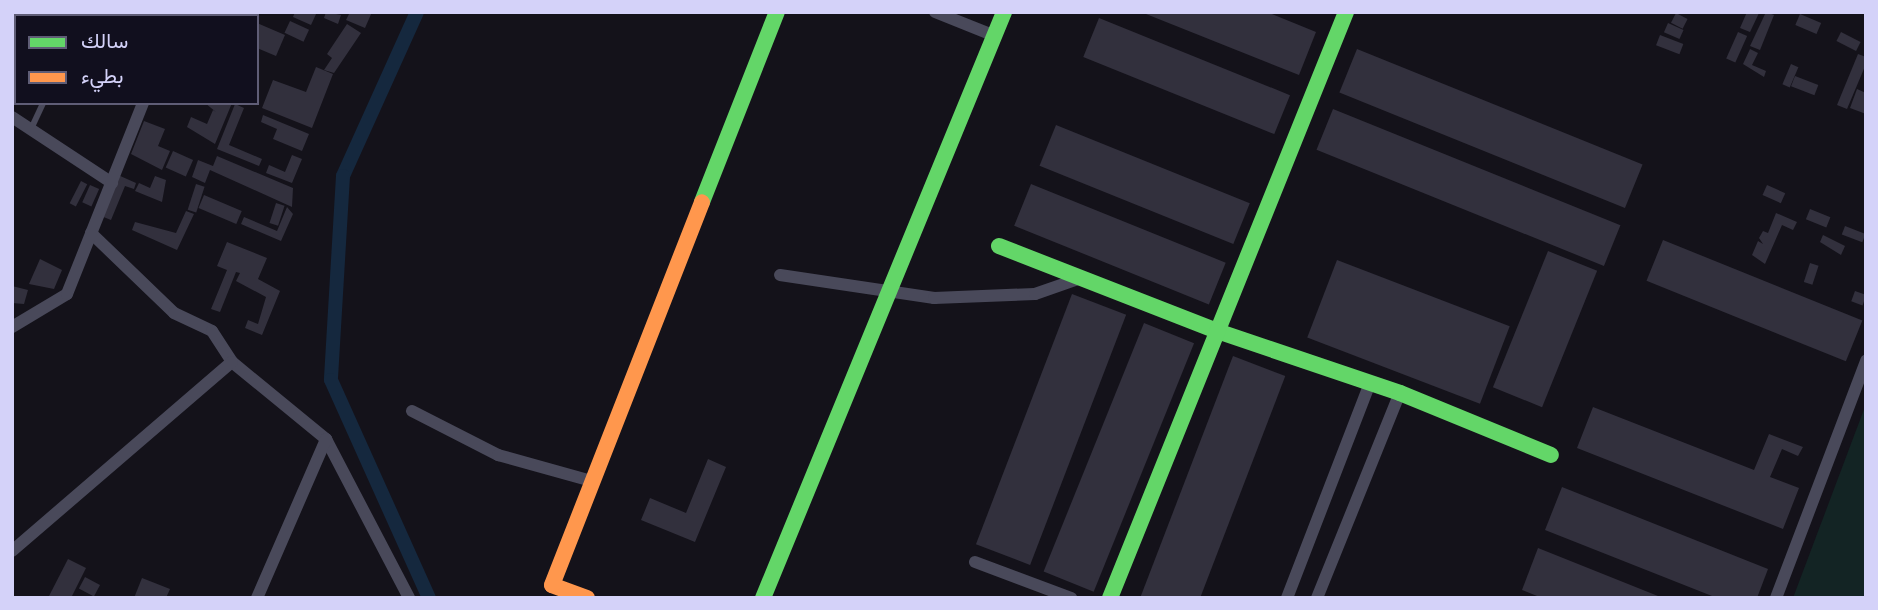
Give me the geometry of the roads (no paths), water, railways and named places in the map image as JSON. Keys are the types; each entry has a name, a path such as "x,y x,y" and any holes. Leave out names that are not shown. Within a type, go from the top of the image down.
{"street":[{"path":"587,598 552,585 777,12"},
{"path":"935,12 995,36"},
{"path":"763,598 1004,12"},
{"path":"1110,598 1346,12"},
{"path":"14,322 67,294 142,105"},
{"path":"12,117 112,183"},
{"path":"91,233 174,313 212,331 232,362 326,439 409,598"},
{"path":"999,246 1217,331 1369,386 1400,393 1551,456"},
{"path":"780,275 934,298 1035,294 1081,278"},
{"path":"1776,598 1866,361"},
{"path":"12,551 232,362"},
{"path":"1287,598 1369,386"},
{"path":"1317,598 1400,393"},
{"path":"412,411 498,455 592,481"},
{"path":"257,598 326,439"},
{"path":"975,562 1071,598"}],"lane":[{"path":"31,130 42,105"}],"waterway":[{"path":"417,12 343,176 331,380 429,598"}]}
